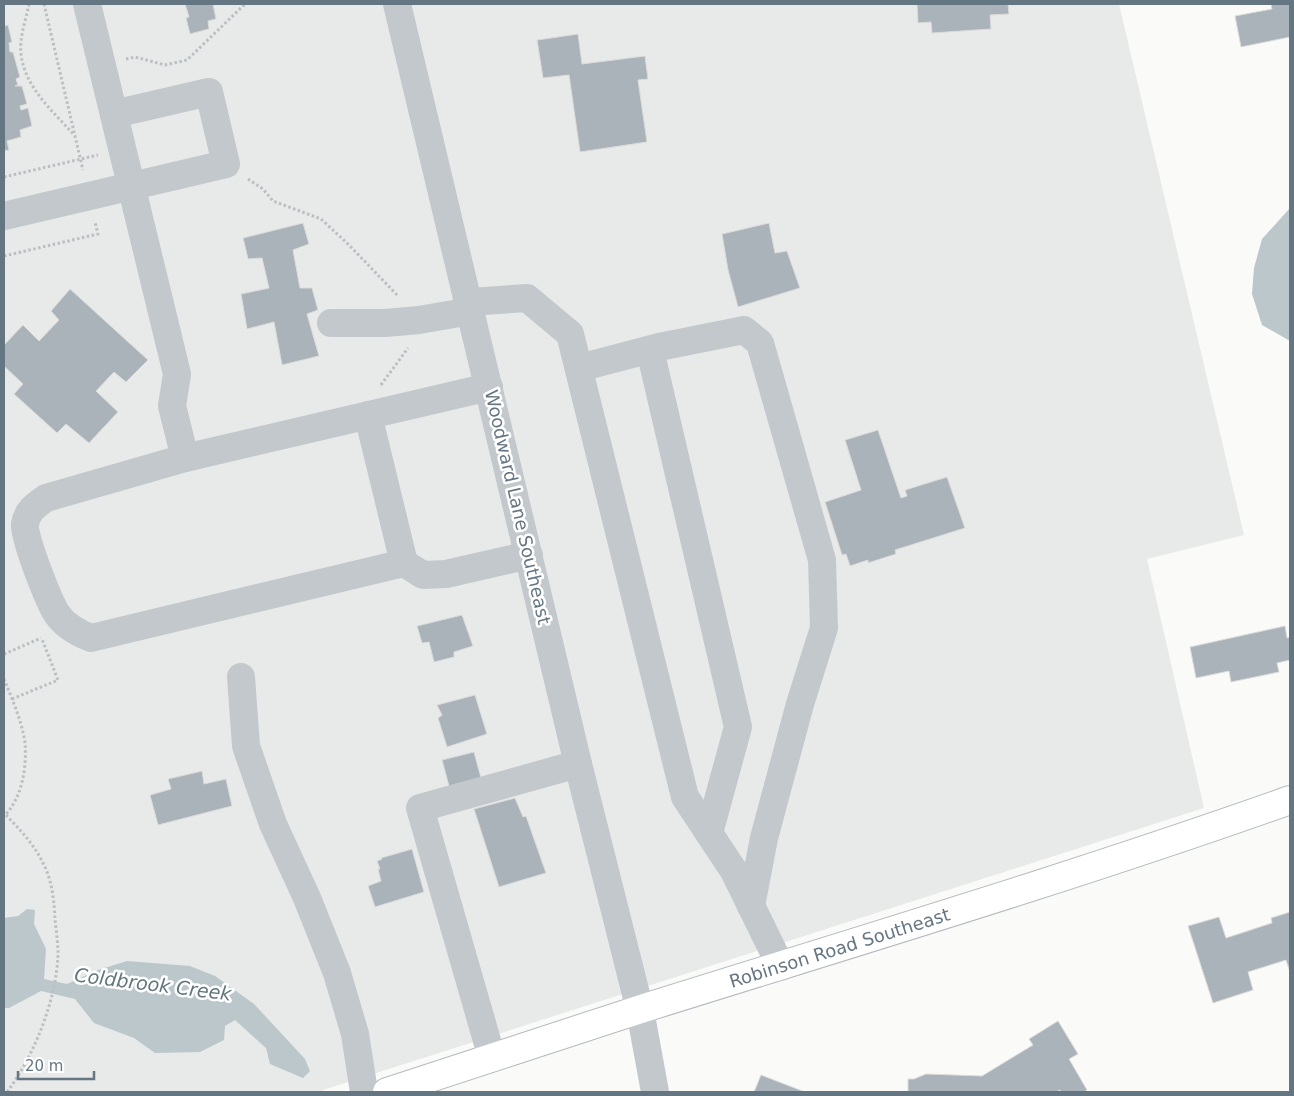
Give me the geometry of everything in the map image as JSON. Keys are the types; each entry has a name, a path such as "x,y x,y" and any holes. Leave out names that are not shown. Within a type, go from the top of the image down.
{"main road":[{"name":"Robinson Road Southeast","path":"387,1092 1190,835 1290,800"}],"street":[{"path":"87,4 177,374 172,406 185,458"},
{"name":"Woodward Lane Southeast","path":"397,4 578,764 640,1010 655,1092"},
{"path":"4,216 226,164 208,92 114,114"},
{"path":"330,323 419,320 470,306 528,298 570,334 685,797 734,871 781,967"},
{"path":"579,368 650,350 744,330 760,343 822,560 824,628 800,704 764,838 751,906"},
{"path":"650,350 738,727 709,833"},
{"path":"404,563 91,638 74,631 57,614 27,542 25,524 31,509 46,498 185,458 489,386"},
{"path":"368,415 404,563 423,575 446,574 529,555"},
{"path":"240,677 246,746 273,824 307,898 337,972 355,1034 364,1092"},
{"path":"492,1058 420,808 578,764"}],"path":[{"path":"29,4 21,53 24,68 41,98 75,135"},
{"path":"4,256 98,234 44,4"},
{"path":"121,60 135,57 165,65 187,60 246,4"},
{"path":"4,176 122,149"},
{"path":"226,164 263,189 273,201 321,219 415,313 419,320 420,331 418,336 380,387"},
{"path":"4,654 41,638 58,680 12,700"},
{"path":"4,679 25,742 25,768 19,793 5,815 28,838 44,864 53,894 58,953 55,980 46,1016 30,1054 7,1092"}],"shaded area":[{"path":"4,4 1119,4 1244,535 1147,559 1204,808 323,1090 324,1092 4,1092"}],"water":[{"path":"1290,208 1290,341 1262,325 1252,294 1254,268 1262,239"},
{"name":"Coldbrook Creek","path":"27,909 35,910 34,924 46,949 44,979 67,984 98,970 127,961 190,966 215,976 254,1004 305,1059 310,1071 303,1078 270,1064 266,1048 235,1020 225,1026 224,1040 200,1052 155,1053 134,1038 94,1023 75,999 41,991 9,1008 4,1008 4,918 18,916"}],"building":[{"path":"185,4 213,4 216,19 208,21 209,29 190,34 186,18 189,17"},
{"path":"917,4 1008,4 1009,14 990,15 991,29 932,33 931,22 918,23"},
{"path":"1271,4 1290,4 1290,37 1241,47 1235,16 1272,9"},
{"path":"8,25 12,42 9,43 10,52 13,52 20,77 16,79 18,85 15,86 22,86 27,104 20,106 21,110 28,108 32,126 20,130 21,137 7,141 9,150 4,151 4,26"},
{"path":"578,34 582,64 645,56 648,79 638,80 647,142 580,152 569,75 543,78 537,40"},
{"path":"303,223 309,244 293,250 300,288 312,288 318,310 307,314 319,356 282,365 274,322 247,329 241,294 269,288 262,258 248,259 243,238"},
{"path":"769,223 775,253 787,251 800,288 738,307 728,270 722,234"},
{"path":"70,289 148,360 126,382 114,372 96,391 118,412 89,443 66,424 57,433 14,394 23,384 4,366 4,345 23,325 39,341 59,320 51,311"},
{"path":"878,430 901,498 907,496 905,490 947,477 965,528 895,550 896,554 868,563 868,560 850,566 846,554 842,555 825,502 861,490 845,440"},
{"path":"462,615 473,646 454,652 454,657 434,662 429,642 422,643 417,626"},
{"path":"1285,626 1287,638 1290,637 1290,660 1277,663 1279,672 1231,682 1229,671 1196,678 1190,647"},
{"path":"475,695 487,734 447,747 438,718 442,715 437,705"},
{"path":"474,752 481,778 449,786 442,760"},
{"path":"202,771 204,784 226,779 232,806 158,825 150,795 171,789 168,779"},
{"path":"515,798 523,817 526,816 546,873 499,887 474,809"},
{"path":"412,849 424,892 375,907 368,886 381,881 377,861 381,858"},
{"path":"1290,912 1290,972 1286,960 1248,972 1253,990 1213,1003 1188,926 1219,917 1226,938 1272,923 1271,918"},
{"path":"1058,1021 1078,1054 1069,1059 1087,1090 1084,1092 1061,1092 1060,1090 1056,1092 908,1092 908,1079 914,1079 926,1074 982,1076 1033,1045 1029,1039"},
{"path":"761,1075 805,1092 754,1092"}]}
